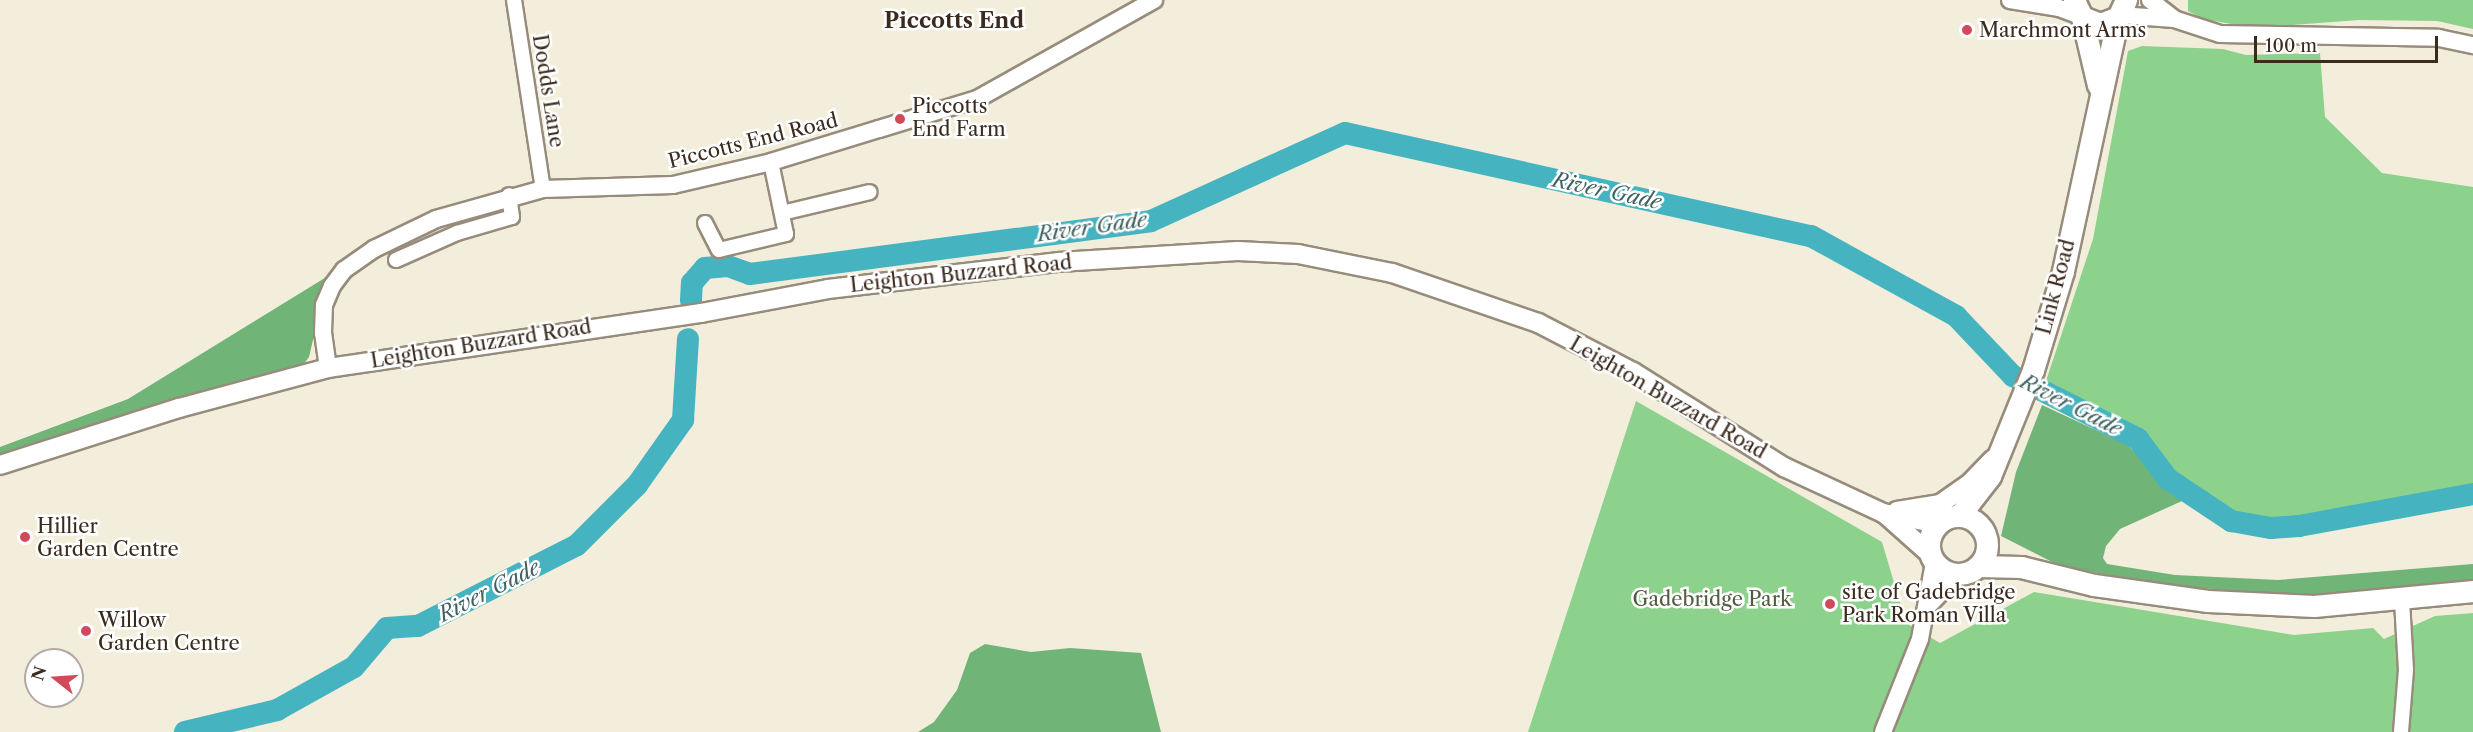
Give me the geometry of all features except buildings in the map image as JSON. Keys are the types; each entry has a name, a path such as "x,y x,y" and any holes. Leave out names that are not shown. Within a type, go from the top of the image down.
{"main road":[{"path":"2079,11 2100,24 2122,11"},
{"name":"Link Road","path":"2079,11 2099,91"},
{"name":"Link Road","path":"1959,516 1990,476 2034,370 2063,271 2099,91 2122,11"},
{"name":"Leighton Buzzard Road","path":"0,465 167,411 328,368 701,313 828,289 1149,254 1238,251 1298,254 1392,273 1538,323 1633,372 1784,467 1883,513 1938,524"},
{"path":"1883,513 1940,504 1970,483 2003,448"},
{"name":"Link Road","path":"1985,536 1990,476"},
{"name":"Leighton Buzzard Road","path":"1883,513 1932,558"},
{"path":"2021,567 1968,518 1959,516 1938,524 1929,542 1932,558 1943,571 1958,575 1979,566 2021,567 2094,585 2208,601 2314,606 2402,600 2473,591"},
{"path":"1979,566 1985,556 1985,536"}],"street":[{"name":"Dodds Lane","path":"514,0 543,189"},
{"name":"Piccotts End Road","path":"328,368 322,333 324,305 344,270 374,249 436,219 509,195 543,189 673,185 771,162 977,99 1154,0"},
{"path":"2010,0 2041,2 2079,11"},
{"path":"2150,0 2174,19"},
{"path":"2122,11 2174,19 2220,34 2439,38 2473,45"},
{"path":"705,223 719,250 786,234 771,162"},
{"path":"782,213 870,192"},
{"path":"396,260 457,233 512,217 509,195"},
{"path":"1883,732 1930,604 1932,558"},
{"path":"1930,604 1958,575"},
{"path":"2401,732 2406,670 2402,600"}],"green space":[{"path":"2188,0 2473,0 2473,29 2437,21 2359,20 2254,28 2203,19 2188,11"},
{"path":"2142,46 2223,49 2246,55 2320,53 2325,117 2382,173 2473,187 2473,491 2306,521 2260,523 2211,504 2178,477 2150,438 2135,428 2044,390 2041,396 2093,239 2128,51"},
{"path":"341,268 319,314 309,357 303,365 227,385 0,458 0,447 128,399"},
{"name":"Gadebridge Park","path":"1636,401 1882,542 1906,623 1940,643 2034,592 2294,635 2373,628 2384,639 2435,616 2473,613 2473,732 1528,732"},
{"path":"2042,405 2128,445 2182,501 2120,529 2106,546 2103,558 2107,564 2175,575 2278,580 2473,564 2473,584 2396,594 2275,596 2132,580 2058,565 2001,536 2016,472"},
{"path":"985,644 1031,652 1070,648 1141,653 1161,732 918,732 934,722 957,690 970,653"}],"waterway":[{"name":"River Gade","path":"691,300 692,283 705,268 728,266 750,274 1151,221 1345,133 1811,236 1956,316 2013,376 2138,439 2168,479 2231,521 2271,528 2299,526 2473,494"},
{"name":"River Gade","path":"185,732 277,710 354,667 387,628 418,626 577,545 637,485 683,420 688,339"}],"place":[{"name":"Marchmont Arms","path":"1967,30"},
{"name":"Piccotts End Farm","path":"900,119"},
{"name":"Hillier Garden Centre","path":"25,537"},
{"name":"site of Gadebridge Park Roman Villa","path":"1830,604"},
{"name":"Willow Garden Centre","path":"86,631"}],"district":[{"name":"Piccotts End","path":"954,21"}]}
